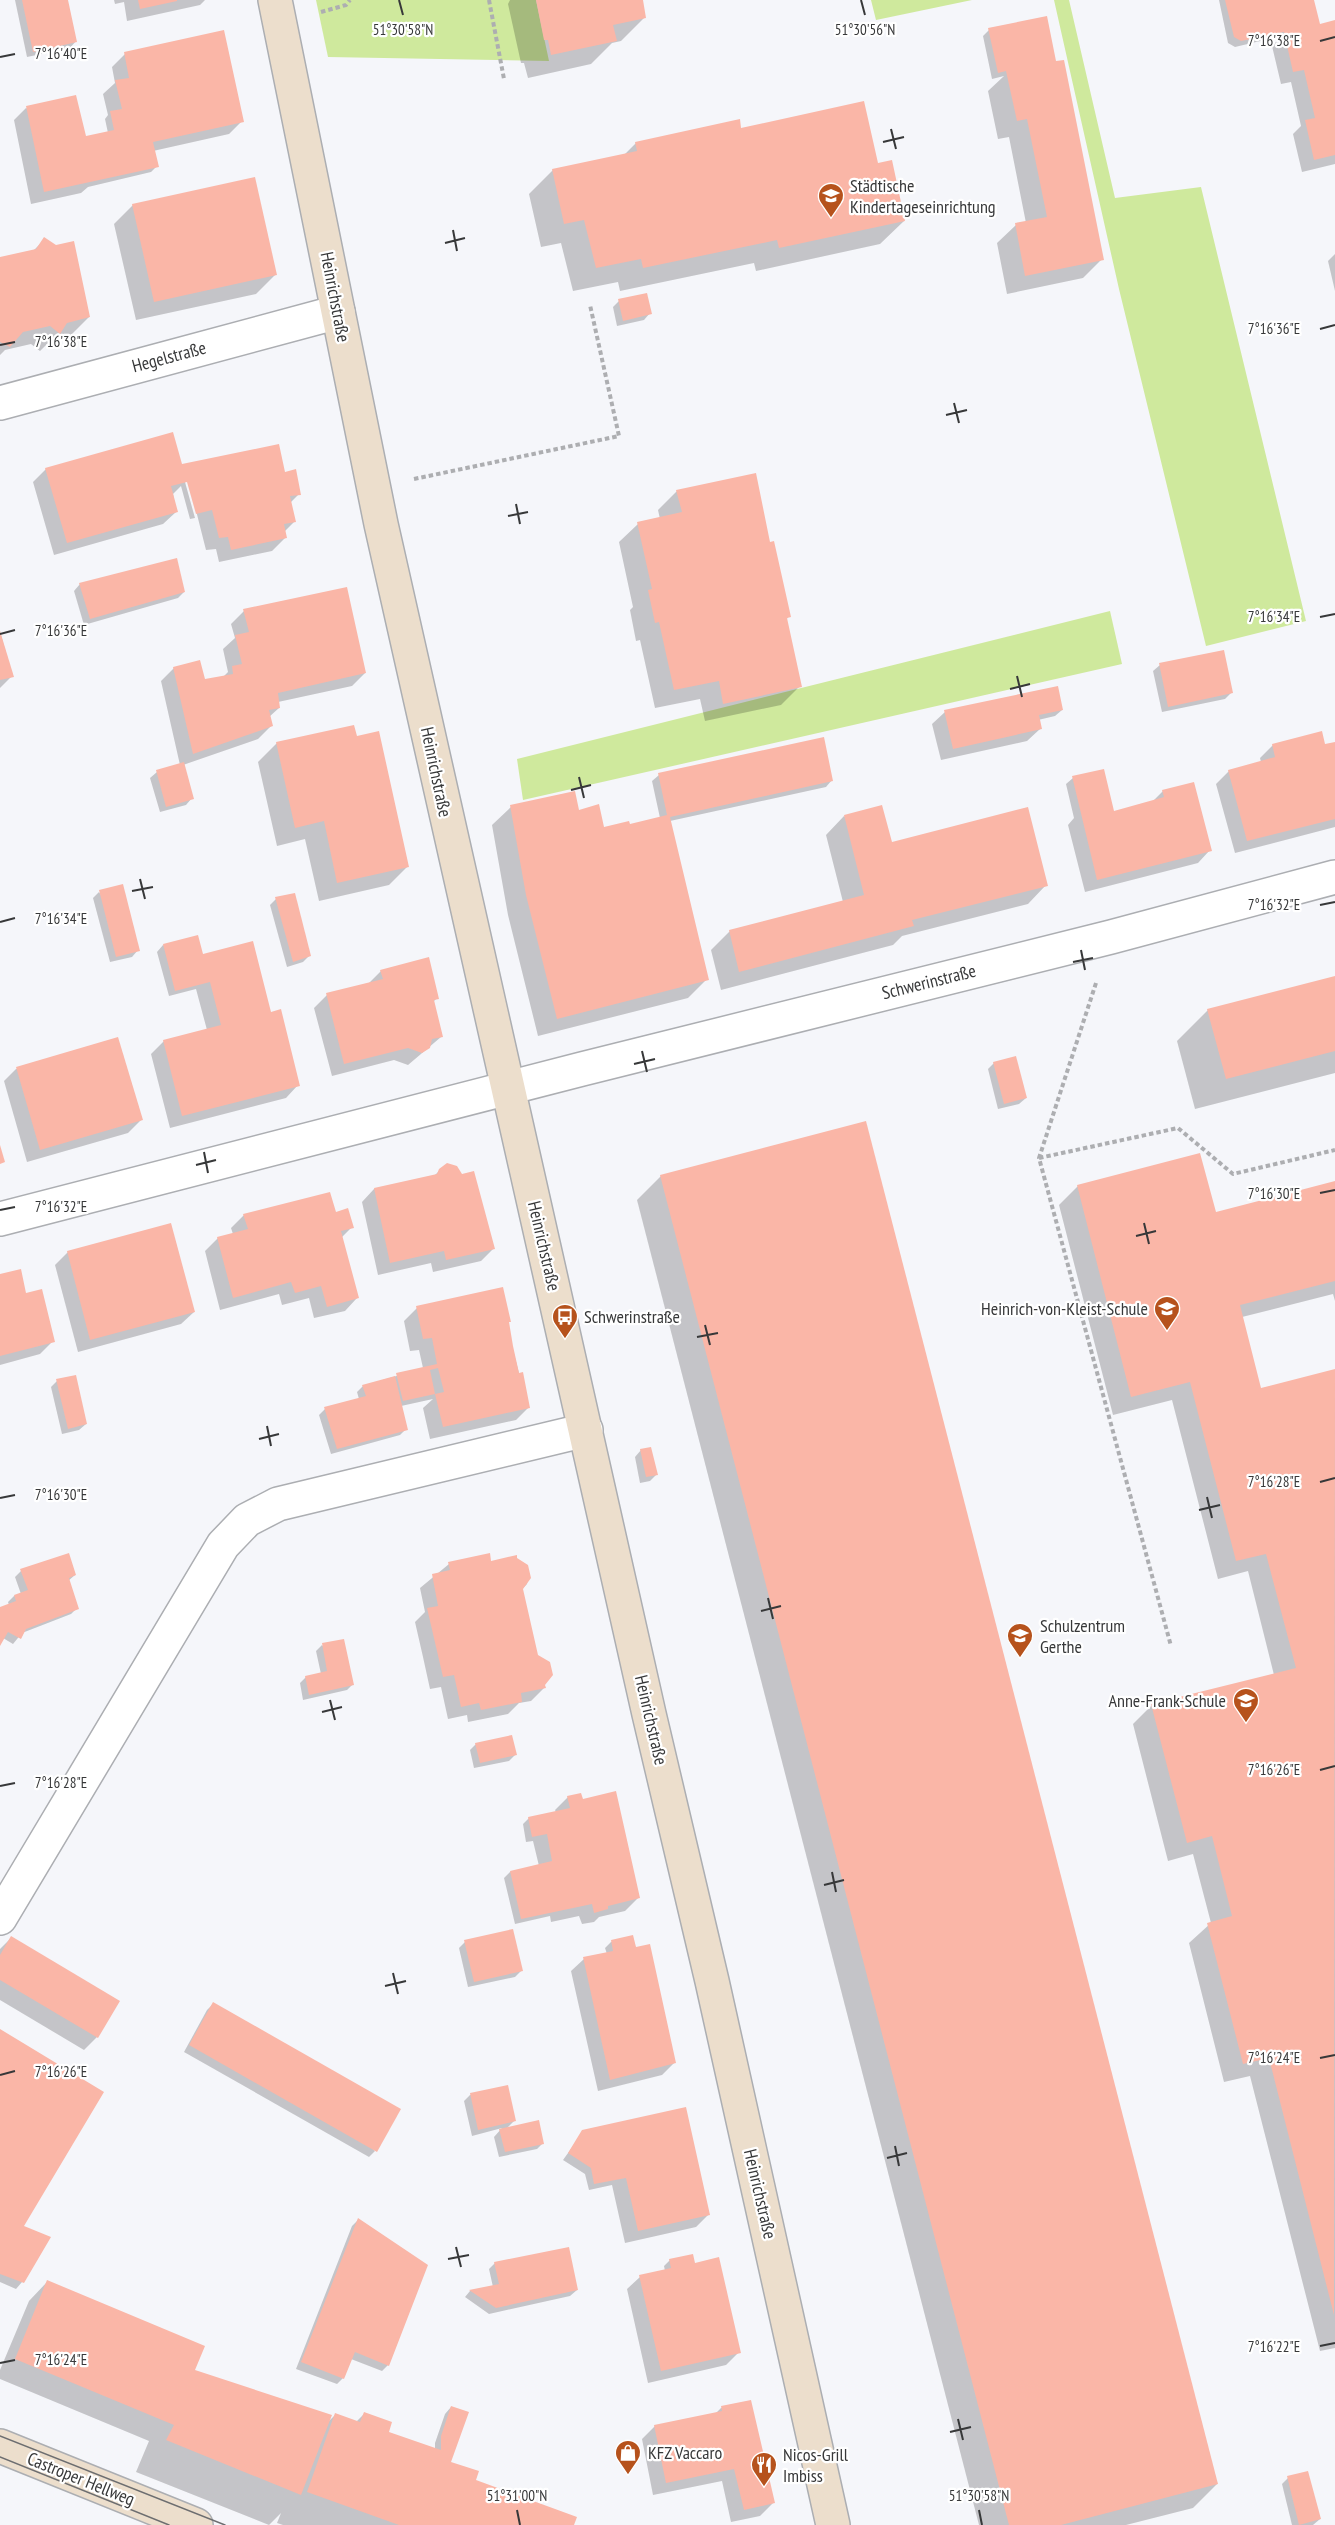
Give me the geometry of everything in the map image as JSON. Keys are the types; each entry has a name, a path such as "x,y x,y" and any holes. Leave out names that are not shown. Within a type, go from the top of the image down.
{"street":[{"name":"Heinrichstraße","path":"275,0 373,487 833,2525"},
{"name":"Hegelstraße","path":"0,403 338,312"},
{"name":"Schwerinstraße","path":"0,1219 1111,937 1335,877"},
{"path":"0,1918 223,1545 247,1520 278,1504 586,1430"},
{"name":"Castroper Hellweg","path":"0,2446 196,2525"}],"path":[{"path":"489,0 504,79"},
{"path":"373,487 619,436 590,305"},
{"path":"1111,937 1038,1158 1171,1646"},
{"path":"1038,1158 1178,1128 1233,1174 1335,1150"}],"green space":[{"path":"316,0 536,0 549,61 328,57"},
{"path":"871,0 972,0 876,20"},
{"path":"1054,0 1069,0 1115,198 1201,187 1306,621 1206,646 1119,289"},
{"path":"1110,611 1122,664 523,800 517,759"}],"building":[{"path":"22,0 68,0 77,42 33,52"},
{"path":"138,0 177,0 177,1 140,9"},
{"path":"536,0 643,0 646,18 613,25 617,41 551,55 548,40 544,40"},
{"path":"1225,0 1314,0 1320,24 1335,20 1335,155 1314,160 1305,120 1315,118 1304,70 1293,72 1284,32 1241,41 1234,37"},
{"path":"1047,16 1056,61 1064,60 1104,260 1025,276 1015,223 1047,217 1027,119 1017,121 1006,71 998,73 988,28"},
{"path":"224,30 244,122 153,142 159,167 44,192 26,106 76,95 86,136 114,130 110,111 122,109 115,80 129,78 124,52"},
{"path":"864,101 878,163 892,160 905,221 779,248 777,240 643,268 641,259 596,268 584,220 564,224 552,169 637,151 635,142 740,119 741,128"},
{"path":"255,177 277,275 154,302 132,204"},
{"path":"44,237 56,245 74,241 90,317 67,323 60,334 50,326 23,332 10,347 0,342 0,257 36,249"},
{"path":"647,293 652,314 623,321 618,299"},
{"path":"173,432 182,464 279,444 285,472 296,469 301,495 290,496 296,522 284,524 287,538 231,550 228,537 219,538 212,510 196,514 187,482 171,486 178,512 67,543 45,468"},
{"path":"756,473 770,542 774,541 791,617 787,618 802,687 723,704 719,681 674,690 659,622 655,623 648,590 652,589 637,522 682,512 676,490"},
{"path":"177,558 185,592 90,619 79,583"},
{"path":"347,587 366,673 278,693 280,708 269,710 273,726 193,754 173,667 200,660 205,679 233,674 232,666 242,664 235,635 249,632 243,609"},
{"path":"0,631 14,677 0,680"},
{"path":"1224,650 1233,693 1168,707 1159,663"},
{"path":"1058,686 1063,710 1039,715 1042,729 953,749 944,710"},
{"path":"354,725 357,736 379,731 409,867 337,883 324,821 295,828 276,742"},
{"path":"1322,731 1325,744 1335,742 1335,819 1247,841 1228,770 1275,757 1272,744"},
{"path":"824,737 833,781 670,817 709,980 557,1019 526,895 510,805 575,791 579,810 599,804 604,827 629,821 630,824 667,815 658,773"},
{"path":"184,762 194,799 166,807 156,770"},
{"path":"1104,769 1114,811 1164,797 1162,790 1194,782 1212,851 1097,880 1072,776"},
{"path":"882,805 892,842 1028,807 1048,886 912,920 914,926 739,972 729,930 864,895 844,815"},
{"path":"123,884 140,951 116,957 99,890"},
{"path":"295,893 311,956 293,962 275,897"},
{"path":"198,935 203,954 253,941 271,1012 281,1009 300,1086 182,1116 163,1040 221,1025 210,982 175,991 163,944"},
{"path":"429,957 439,999 434,1000 443,1037 432,1039 430,1048 422,1053 408,1048 344,1064 326,993 383,979 380,970"},
{"path":"1335,976 1335,1051 1226,1079 1207,1009"},
{"path":"118,1037 143,1120 40,1150 16,1067"},
{"path":"1016,1056 1027,1098 1004,1104 993,1062"},
{"path":"866,1121 1218,2484 1061,2525 1009,2525 660,1175"},
{"path":"0,1145 5,1162 0,1164"},
{"path":"1200,1153 1216,1212 1335,1181 1335,1281 1240,1305 1261,1388 1335,1369 1334,2315 1269,2058 1243,2064 1207,1923 1232,1916 1212,1836 1187,1843 1151,1704 1296,1668 1266,1554 1236,1561 1190,1382 1131,1397 1077,1185"},
{"path":"447,1163 457,1166 462,1174 474,1171 495,1249 446,1260 444,1251 390,1263 374,1188 437,1174 439,1169"},
{"path":"330,1192 336,1212 348,1208 354,1228 341,1231 359,1298 327,1307 321,1286 295,1293 291,1282 233,1298 217,1237 248,1229 243,1214"},
{"path":"171,1223 195,1312 90,1340 67,1251"},
{"path":"21,1269 26,1293 42,1289 55,1342 0,1356 0,1274"},
{"path":"503,1287 519,1373 523,1372 530,1408 443,1427 435,1394 403,1401 396,1373 437,1364 432,1338 423,1339 416,1306","holes":["438,1368 444,1392 435,1394 430,1370"]},
{"path":"76,1375 87,1424 68,1429 56,1379"},
{"path":"395,1376 408,1430 337,1449 324,1407 366,1396 362,1385"},
{"path":"651,1447 658,1475 646,1477 640,1449"},
{"path":"69,1553 76,1575 69,1578 79,1609 26,1629 21,1639 8,1632 0,1646 0,1607 16,1601 14,1595 28,1590 20,1569"},
{"path":"490,1553 491,1561 517,1555 517,1558 528,1565 531,1578 523,1589 538,1655 550,1662 553,1675 545,1685 546,1688 521,1693 522,1702 481,1710 479,1703 461,1707 454,1675 443,1677 427,1608 438,1606 432,1574 450,1570 448,1562"},
{"path":"344,1639 354,1685 309,1695 305,1676 327,1671 322,1643"},
{"path":"512,1735 517,1755 480,1763 475,1743"},
{"path":"616,1791 640,1898 608,1906 608,1909 594,1913 592,1904 521,1919 510,1871 552,1861 547,1834 532,1837 528,1817 570,1808 567,1796 581,1793 583,1799"},
{"path":"513,1929 523,1971 474,1982 464,1940"},
{"path":"633,1935 636,1947 650,1944 676,2063 610,2080 583,1957 613,1951 611,1940"},
{"path":"11,1936 120,2001 98,2038 0,1980 0,1955"},
{"path":"213,2002 401,2109 377,2152 189,2045"},
{"path":"0,2029 104,2092 24,2226 51,2237 24,2283 0,2274"},
{"path":"508,2085 516,2121 478,2130 470,2093"},
{"path":"686,2107 710,2215 638,2231 626,2178 594,2184 591,2168 568,2153 582,2130"},
{"path":"539,2120 544,2144 505,2152 499,2129"},
{"path":"358,2218 428,2265 389,2366 355,2352 344,2379 301,2362"},
{"path":"569,2247 578,2290 496,2308 469,2290 499,2284 494,2262"},
{"path":"693,2254 695,2263 719,2257 741,2353 661,2371 639,2275 671,2268 669,2259"},
{"path":"47,2280 205,2346 195,2370 332,2415 301,2495 166,2440 174,2425 15,2359"},
{"path":"751,2400 775,2503 744,2510 734,2469 666,2483 654,2425 722,2411 721,2406"},
{"path":"451,2406 469,2412 451,2462 479,2471 476,2480 577,2517 574,2525 399,2525 307,2492 335,2413 360,2422 364,2412 392,2422 389,2432 441,2450 441,2436"},
{"path":"1308,2471 1321,2519 1299,2525 1287,2476"}],"tram line":[{"path":"0,2436 225,2525"},
{"path":"0,2457 169,2525"}],"place":[{"name":"Städtische Kindertageseinrichtung","path":"831,219"},
{"name":"Heinrich-von-Kleist-Schule","path":"1167,1332"},
{"name":"Schwerinstraße","path":"565,1340"},
{"name":"Schulzentrum Gerthe","path":"1020,1659"},
{"name":"Anne-Frank-Schule","path":"1246,1724"},
{"name":"KFZ Vaccaro","path":"628,2476"},
{"name":"Nicos-Grill Imbiss","path":"764,2488"}]}
